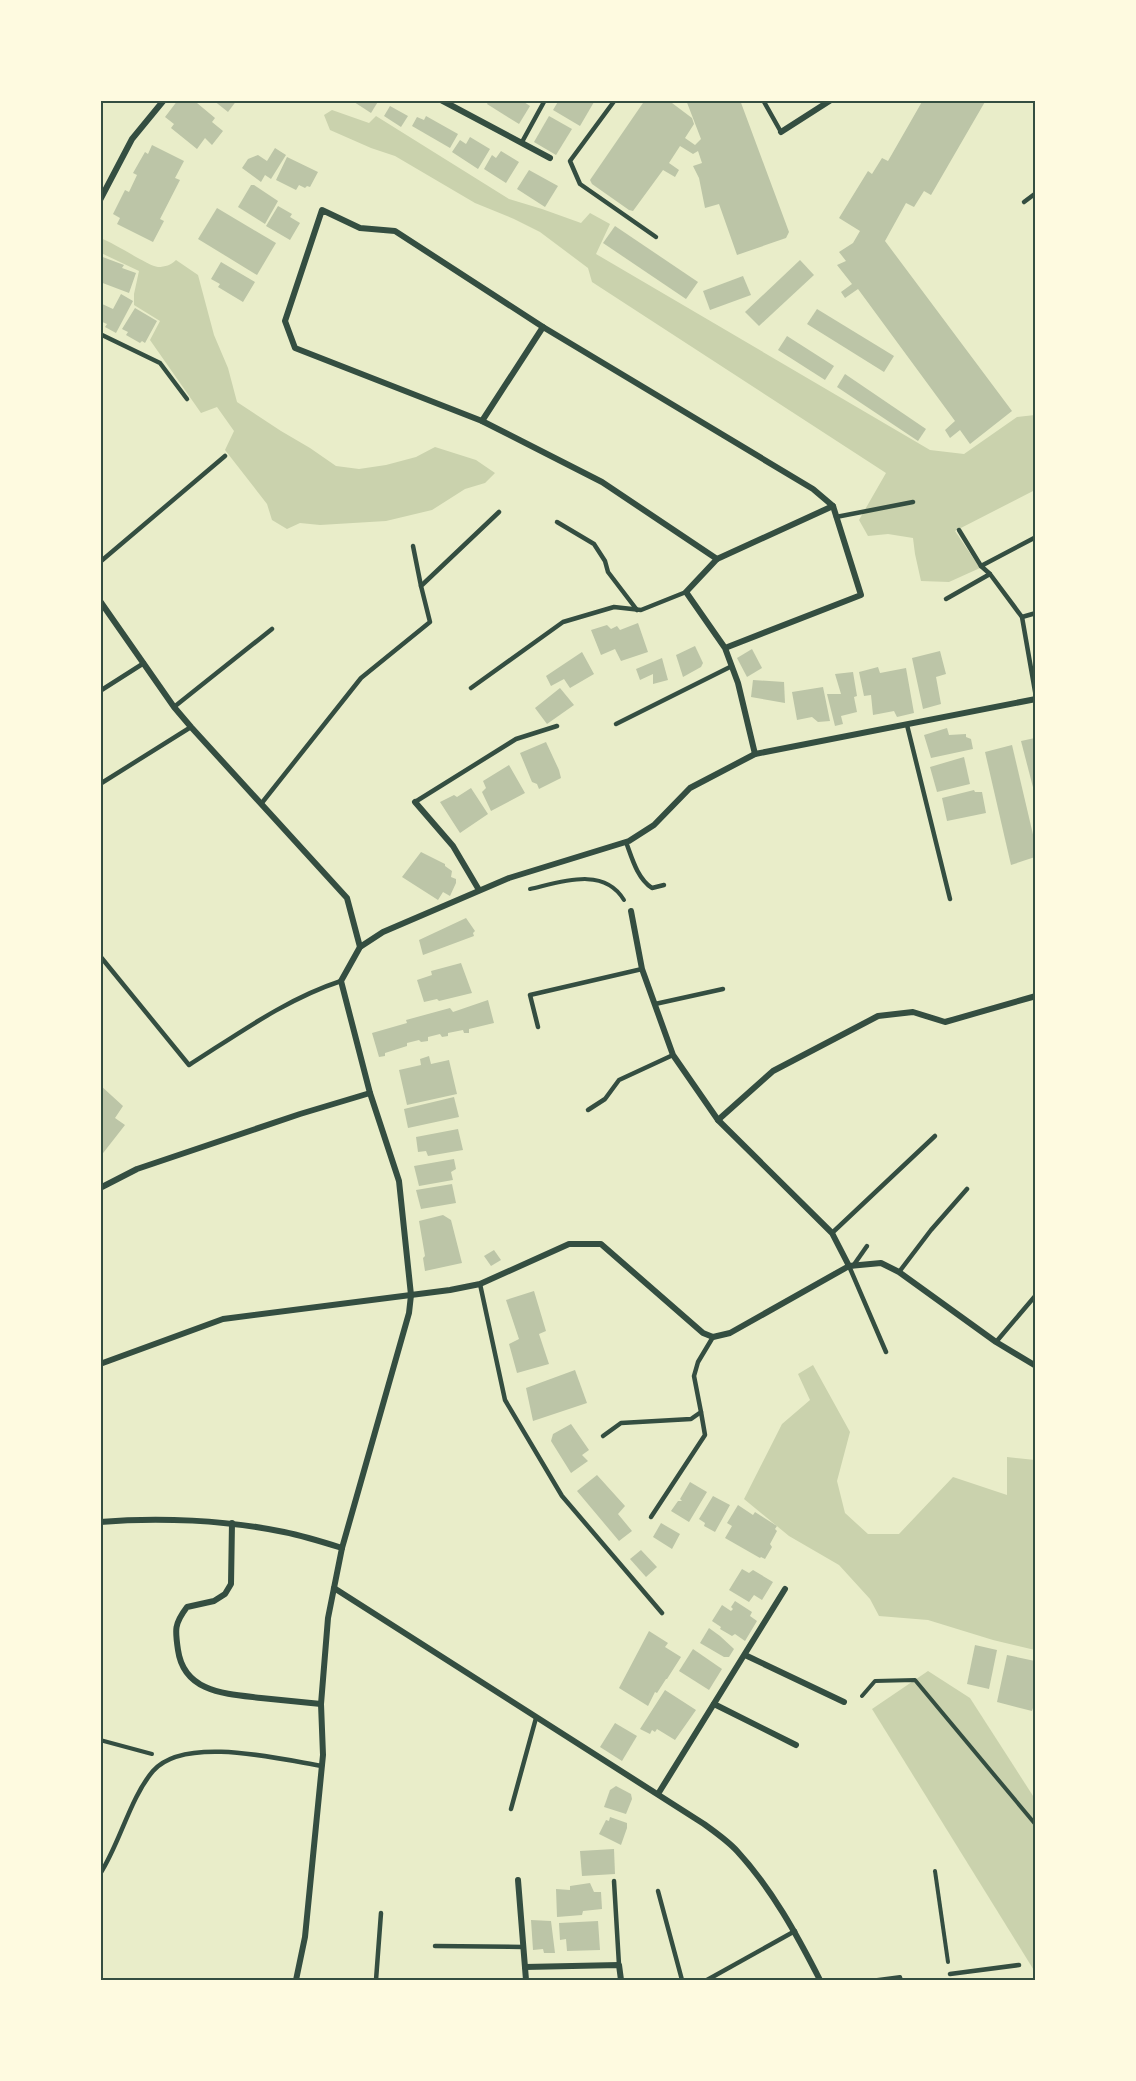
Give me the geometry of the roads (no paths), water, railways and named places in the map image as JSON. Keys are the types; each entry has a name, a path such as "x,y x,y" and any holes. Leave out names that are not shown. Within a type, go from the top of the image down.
{"street":[{"path":"102,194 132,140 164,100"},
{"path":"441,100 550,158"},
{"path":"781,132 831,100"},
{"path":"717,558 602,482 482,421 295,348 285,321 322,210 360,228 395,231 543,327 813,489 833,506 861,594 725,648"},
{"path":"482,421 543,327"},
{"path":"755,754 738,683 725,648 686,592 717,558 833,506"},
{"path":"100,601 174,707 347,897 360,947"},
{"path":"296,1980 305,1937 322,1766 321,1704 328,1618 342,1548 409,1313 411,1296 399,1181 370,1093 341,981 360,947 383,932 509,878 626,843 654,825 690,788 755,754 1035,698"},
{"path":"415,802 453,846 479,891"},
{"path":"631,911 642,969 673,1055 718,1120 832,1233 851,1266"},
{"path":"718,1120 773,1071 878,1016 912,1012 945,1022 1035,996"},
{"path":"100,1188 137,1169 370,1093"},
{"path":"100,1364 223,1319 411,1296 480,1284 569,1244 601,1244 703,1333 713,1336 730,1334 851,1266 881,1263 899,1272 996,1342 1035,1366"},
{"path":"100,1522 125,1520 232,1523 286,1532 342,1548"},
{"path":"232,1523 231,1584 220,1598 187,1607 180,1616 175,1628 179,1662 187,1674 201,1686 219,1693 321,1704"},
{"path":"334,1588 704,1824 736,1850 795,1931 820,1980"},
{"path":"658,1794 785,1589"},
{"path":"745,1655 844,1702"},
{"path":"714,1704 796,1745"},
{"path":"518,1880 526,1980"},
{"path":"525,1967 619,1965 621,1980"}],"lane":[{"path":"522,142 545,100"},
{"path":"615,100 570,161 580,184 656,237"},
{"path":"763,100 781,132"},
{"path":"1024,202 1035,193"},
{"path":"100,334 160,363 187,399"},
{"path":"100,562 225,456"},
{"path":"836,517 913,502"},
{"path":"421,586 499,512"},
{"path":"557,522 594,544 605,561 608,572 637,610"},
{"path":"959,530 981,566 990,574 1022,617 1035,698"},
{"path":"981,566 1035,537"},
{"path":"261,804 361,678 430,622 413,546"},
{"path":"946,599 990,574"},
{"path":"471,688 563,622 614,607 641,610 686,592"},
{"path":"1022,617 1035,613"},
{"path":"174,707 272,629"},
{"path":"100,691 144,663"},
{"path":"616,724 732,666"},
{"path":"907,724 950,899"},
{"path":"415,802 516,739 557,726"},
{"path":"100,783 191,727"},
{"path":"626,843 640,875 648,885 652,888 664,885"},
{"path":"100,956 189,1065 271,1013 321,988 341,981"},
{"path":"538,1027 530,995 642,969"},
{"path":"655,1004 723,989"},
{"path":"588,1110 605,1099 619,1080 673,1055"},
{"path":"832,1233 934,1136"},
{"path":"899,1272 967,1189"},
{"path":"867,1246 851,1266 886,1352"},
{"path":"480,1284 505,1400 562,1496 662,1613"},
{"path":"996,1342 1035,1295"},
{"path":"651,1517 705,1435 694,1376 698,1362 713,1336"},
{"path":"603,1436 621,1423 691,1419 701,1412"},
{"path":"511,1809 536,1718"},
{"path":"100,1874 141,1789 153,1770 170,1760 196,1752 227,1751 322,1766"},
{"path":"614,1881 619,1965"},
{"path":"658,1891 682,1980"},
{"path":"376,1980 381,1913"},
{"path":"707,1980 795,1931"},
{"path":"435,1946 523,1947"},
{"path":"950,1974 1019,1965"}]}
